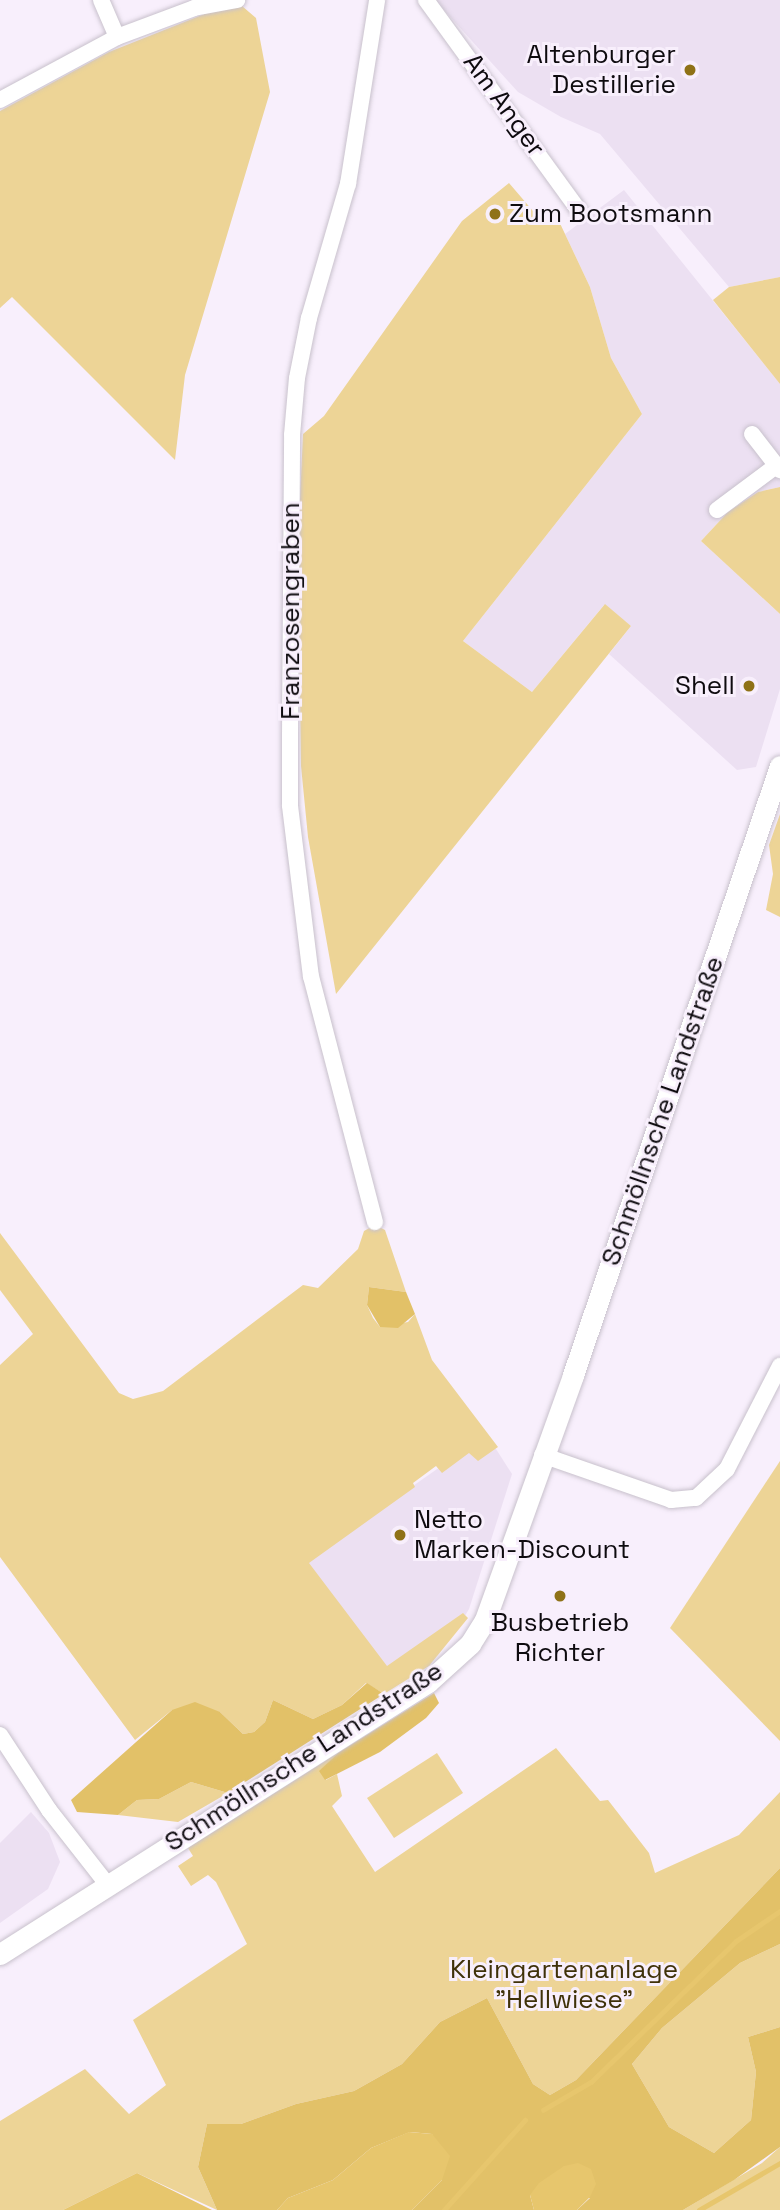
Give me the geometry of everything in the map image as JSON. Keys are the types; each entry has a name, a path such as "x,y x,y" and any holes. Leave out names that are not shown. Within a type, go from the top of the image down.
{"main road":[{"name":"Schmöllnsche Landstraße","path":"0,1954 428,1682 470,1644 485,1620 780,766"}],"street":[{"path":"101,0 117,37"},
{"path":"0,100 117,37 194,8 237,0"},
{"name":"Franzosengraben","path":"375,1222 311,977 290,805 290,668 292,435 297,377 309,318 348,184 377,0"},
{"name":"Am Anger","path":"426,0 580,212"},
{"path":"717,510 778,468 752,433"},
{"path":"542,1455 671,1500 696,1498 727,1469 780,1366"},
{"path":"0,1735 49,1810 107,1884"}],"shaded area":[{"path":"435,0 780,0 780,277 729,287 600,134 561,117 518,92"},
{"path":"624,190 780,384 780,487 758,492 728,512 701,541 780,614 780,689 756,767 737,770 609,654 631,626 604,605 532,692 463,641 642,414 611,358 590,287 565,234"},
{"path":"369,1287 406,1292 415,1314 398,1328 380,1327 367,1305"},
{"path":"480,1439 496,1449 512,1474 469,1609 454,1634 377,1687 300,1565"},
{"path":"367,1683 384,1694 228,1793 191,1782 159,1799 137,1800 118,1815 77,1812 71,1800 172,1710 195,1702 220,1712 243,1734 254,1732 265,1722 273,1700 313,1719 342,1705"},
{"path":"434,1693 439,1703 426,1718 380,1752 325,1780 319,1771 338,1753"},
{"path":"31,1812 49,1833 60,1862 48,1889 0,1923 0,1843"},
{"path":"780,1868 780,1944 740,1963 662,2028 632,2064 669,2127 714,2153 751,2120 756,2072 748,2037 780,2027 780,2147 734,2180 683,2210 577,2210 590,2198 530,2195 534,2210 412,2210 442,2180 432,2134 410,2132 371,2148 333,2180 288,2198 277,2210 217,2210 198,2167 207,2124 241,2124 296,2104 354,2091 402,2064 440,2022 487,1998 533,2084 550,2095 576,2080"},
{"path":"409,2132 432,2134 450,2156 442,2180 412,2210 277,2210 288,2198 333,2180 371,2148"},
{"path":"578,2163 591,2169 596,2184 590,2197 577,2210 534,2210 530,2195 539,2183 564,2166"},
{"path":"137,2173 212,2210 63,2210"}],"green space":[{"path":"242,6 256,18 270,92 185,375 175,460 12,297 0,308 0,111 109,52 207,13"},
{"path":"509,183 545,225 557,217 590,287 611,358 642,414 463,641 532,692 605,604 631,626 336,994 308,837 301,766 298,544 303,434 324,416 462,221"},
{"path":"780,277 780,384 713,300 729,287"},
{"path":"780,487 780,614 701,541 728,512 758,492"},
{"path":"780,814 780,917 766,910 773,874 769,845"},
{"path":"375,1225 385,1230 406,1292 369,1287 367,1305 373,1318 380,1327 408,1322 415,1314 432,1360 498,1447 478,1461 469,1453 442,1473 436,1466 413,1483 415,1487 309,1563 387,1666 463,1613 468,1618 429,1666 384,1694 366,1683 342,1705 313,1719 273,1700 265,1722 254,1732 243,1734 220,1712 172,1710 135,1740 0,1557 0,1365 33,1334 0,1290 0,1233 119,1393 133,1399 163,1391 303,1285 318,1288 358,1249 364,1231"},
{"path":"780,1461 780,1741 670,1628"},
{"name":"Kleingartenanlage \"Hellwiese\"","path":"556,1748 600,1801 608,1800 649,1853 655,1873 739,1835 780,1792 780,1868 576,2080 550,2095 533,2084 487,1998 440,2022 402,2064 354,2091 296,2104 241,2124 207,2124 198,2167 217,2210 137,2173 63,2210 0,2210 0,2121 85,2069 129,2114 166,2085 133,2020 247,1944 216,1882 208,1875 191,1886 178,1866 193,1856 188,1848 338,1753 320,1771 326,1780 337,1774 342,1796 332,1806 375,1872"},
{"path":"437,1753 463,1793 394,1838 367,1798"},
{"path":"191,1782 228,1793 178,1822 118,1815 137,1800 159,1799"},
{"path":"780,1944 780,2027 748,2037 756,2072 751,2120 714,2153 669,2127 632,2064 662,2028 740,1963"},
{"path":"780,2147 780,2210 683,2210 762,2163"}],"waterway":[{"path":"543,2110 591,2082 736,1941 780,1911"},
{"path":"444,2210 525,2120"},
{"path":"699,2210 780,2163"}],"place":[{"name":"Altenburger Destillerie","path":"690,70"},
{"name":"Zum Bootsmann","path":"495,214"},
{"name":"Shell","path":"749,686"},
{"name":"Netto Marken-Discount","path":"400,1535"},
{"name":"Busbetrieb Richter","path":"560,1596"}]}
